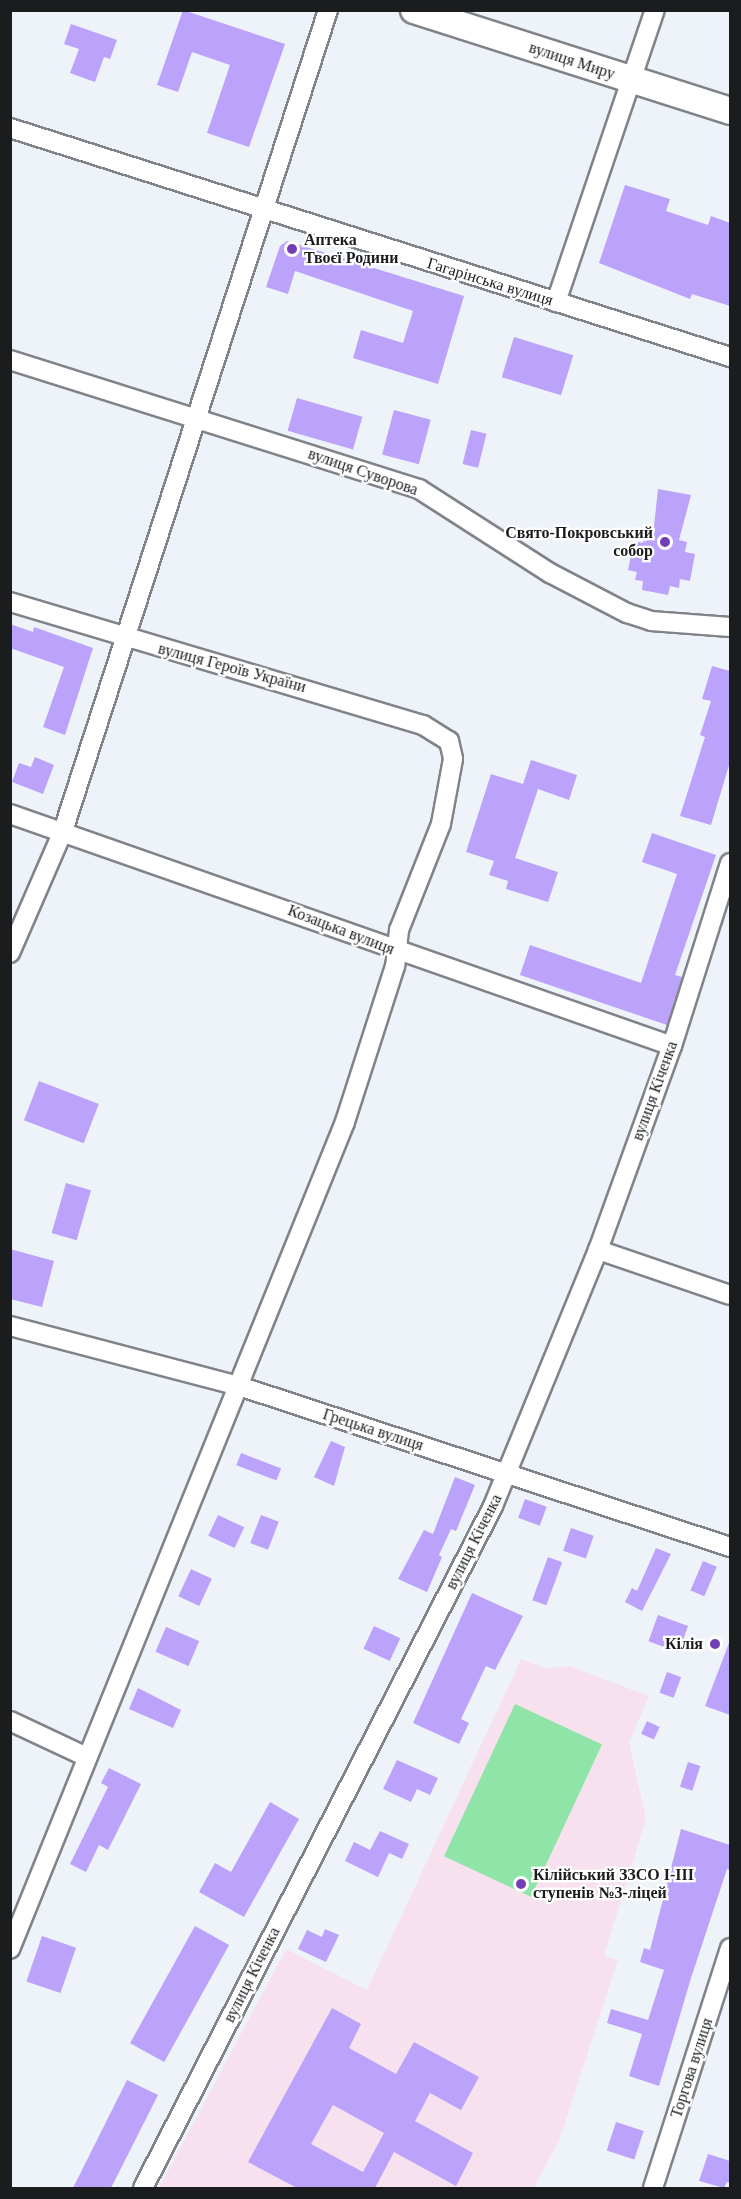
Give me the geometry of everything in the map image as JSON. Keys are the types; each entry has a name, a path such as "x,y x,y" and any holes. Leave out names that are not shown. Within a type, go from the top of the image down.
{"main road":[{"name":"вулиця Миру","path":"414,10 730,111"}],"street":[{"path":"10,952 63,831 328,10"},
{"path":"556,302 655,10"},
{"name":"Гагарінська вулиця","path":"10,128 730,357"},
{"name":"вулиця Суворова","path":"10,360 419,489 550,573 627,613 651,621 730,627"},
{"name":"вулиця Героїв України","path":"10,602 124,638 360,704 423,725 449,741 453,759 441,824 399,930 397,951"},
{"name":"Козацька вулиця","path":"10,814 672,1046"},
{"name":"вулиця Кіченка","path":"142,2188 507,1473 598,1250 672,1046 730,863"},
{"path":"10,1949 345,1122 397,951"},
{"path":"598,1250 730,1294"},
{"name":"Грецька вулиця","path":"10,1326 239,1386 730,1548"},
{"path":"10,1721 87,1757"},
{"name":"Торгова вулиця","path":"653,2188 730,1948"}],"shaded area":[{"name":"Кілійський ЗЗСО І-ІІІ ступенів №3-ліцей","path":"521,1659 545,1668 569,1666 649,1696 629,1742 646,1819 604,1956 618,1960 560,2138 534,2188 159,2188 286,1949 367,1990"}],"green space":[{"path":"515,1704 602,1745 531,1897 444,1856"}],"building":[{"path":"183,10 285,44 249,147 207,133 230,65 192,52 178,92 157,85"},
{"path":"71,24 117,40 110,59 104,57 95,82 70,73 79,49 64,44"},
{"path":"625,185 670,199 666,211 708,225 711,216 730,223 730,306 692,294 690,299 599,263"},
{"path":"287,241 464,296 438,384 353,358 361,330 403,343 413,311 295,271 288,294 266,287 280,246"},
{"path":"514,337 573,355 561,395 502,377"},
{"path":"297,398 362,417 353,449 288,431"},
{"path":"394,410 431,420 419,464 382,454"},
{"path":"471,430 487,434 478,468 463,464"},
{"name":"Свято-Покровський собор","path":"658,489 691,495 679,540 687,542 685,552 695,554 690,581 680,579 679,588 670,586 668,595 642,590 643,581 635,580 637,572 628,570 634,541 643,543 645,534 653,535"},
{"path":"10,624 33,632 34,627 93,648 65,735 43,727 64,667 10,648"},
{"path":"712,666 730,671 730,762 711,825 680,816 705,737 700,735 711,701 702,699"},
{"path":"35,757 54,765 43,794 12,782 19,763 31,767"},
{"path":"531,760 577,775 569,800 538,789 515,858 558,872 548,902 506,889 508,881 489,875 494,861 466,852 491,774 523,784"},
{"path":"652,833 716,855 675,975 682,977 667,1025 520,975 530,945 641,983 677,874 642,862"},
{"path":"39,1081 99,1104 84,1143 24,1120"},
{"path":"66,1183 91,1190 77,1240 52,1233"},
{"path":"10,1249 54,1261 42,1307 10,1299"},
{"path":"331,1441 345,1447 334,1486 314,1477"},
{"path":"241,1453 281,1468 276,1481 236,1465"},
{"path":"455,1477 475,1485 456,1531 451,1529 439,1555 442,1557 427,1592 398,1579 424,1530 433,1534"},
{"path":"525,1499 547,1507 540,1526 518,1518"},
{"path":"218,1515 244,1527 235,1548 208,1536"},
{"path":"261,1515 279,1522 268,1550 250,1543"},
{"path":"571,1528 594,1536 586,1559 563,1551"},
{"path":"656,1548 671,1554 642,1611 625,1602 632,1588 637,1591"},
{"path":"548,1557 562,1562 546,1605 532,1600"},
{"path":"703,1561 717,1567 704,1596 690,1590"},
{"path":"191,1569 212,1579 199,1606 178,1596"},
{"path":"472,1593 523,1616 495,1670 486,1666 461,1719 469,1723 459,1744 413,1723"},
{"path":"658,1615 688,1626 678,1652 648,1641"},
{"path":"374,1626 400,1638 390,1661 363,1649"},
{"path":"166,1627 199,1641 189,1666 155,1652"},
{"path":"730,1643 730,1715 705,1706"},
{"path":"667,1672 681,1677 674,1698 659,1693"},
{"path":"138,1688 181,1710 173,1728 129,1709"},
{"path":"647,1721 660,1727 654,1740 641,1734"},
{"path":"397,1760 438,1778 430,1795 417,1789 411,1802 383,1789"},
{"path":"688,1762 700,1766 692,1791 680,1787"},
{"path":"109,1768 141,1784 108,1850 99,1845 86,1872 70,1864 108,1787 101,1783"},
{"path":"270,1802 299,1819 244,1917 199,1892 215,1863 231,1872"},
{"path":"681,1829 730,1845 730,1870 727,1869 691,1978 659,2086 629,2076 642,2034 607,2023 611,2009 648,2020 664,1970 640,1962 644,1948 650,1950"},
{"path":"380,1831 409,1844 402,1859 389,1853 378,1877 345,1861 354,1842 370,1850"},
{"path":"195,1926 229,1945 164,2062 130,2043"},
{"path":"325,1929 339,1935 326,1962 298,1949 307,1930 322,1937"},
{"path":"42,1936 76,1948 60,1993 26,1981"},
{"path":"332,2008 361,2024 349,2048 396,2074 414,2042 479,2077 461,2110 430,2093 415,2121 473,2153 456,2186 394,2152 375,2188 297,2188 248,2162","holes":["333,2105 384,2133 363,2172 311,2144"]},
{"path":"127,2080 158,2095 111,2188 73,2188"},
{"path":"616,2122 644,2131 634,2159 607,2151"},
{"path":"708,2154 730,2161 730,2183 727,2182 724,2188 699,2181"}],"place":[{"name":"Аптека Твоєї Родини","path":"292,249"},
{"name":"Свято-Покровський собор","path":"665,542"},
{"name":"Кілія","path":"715,1644"},
{"name":"Кілійський ЗЗСО І-ІІІ ступенів №3-ліцей","path":"521,1884"}]}
